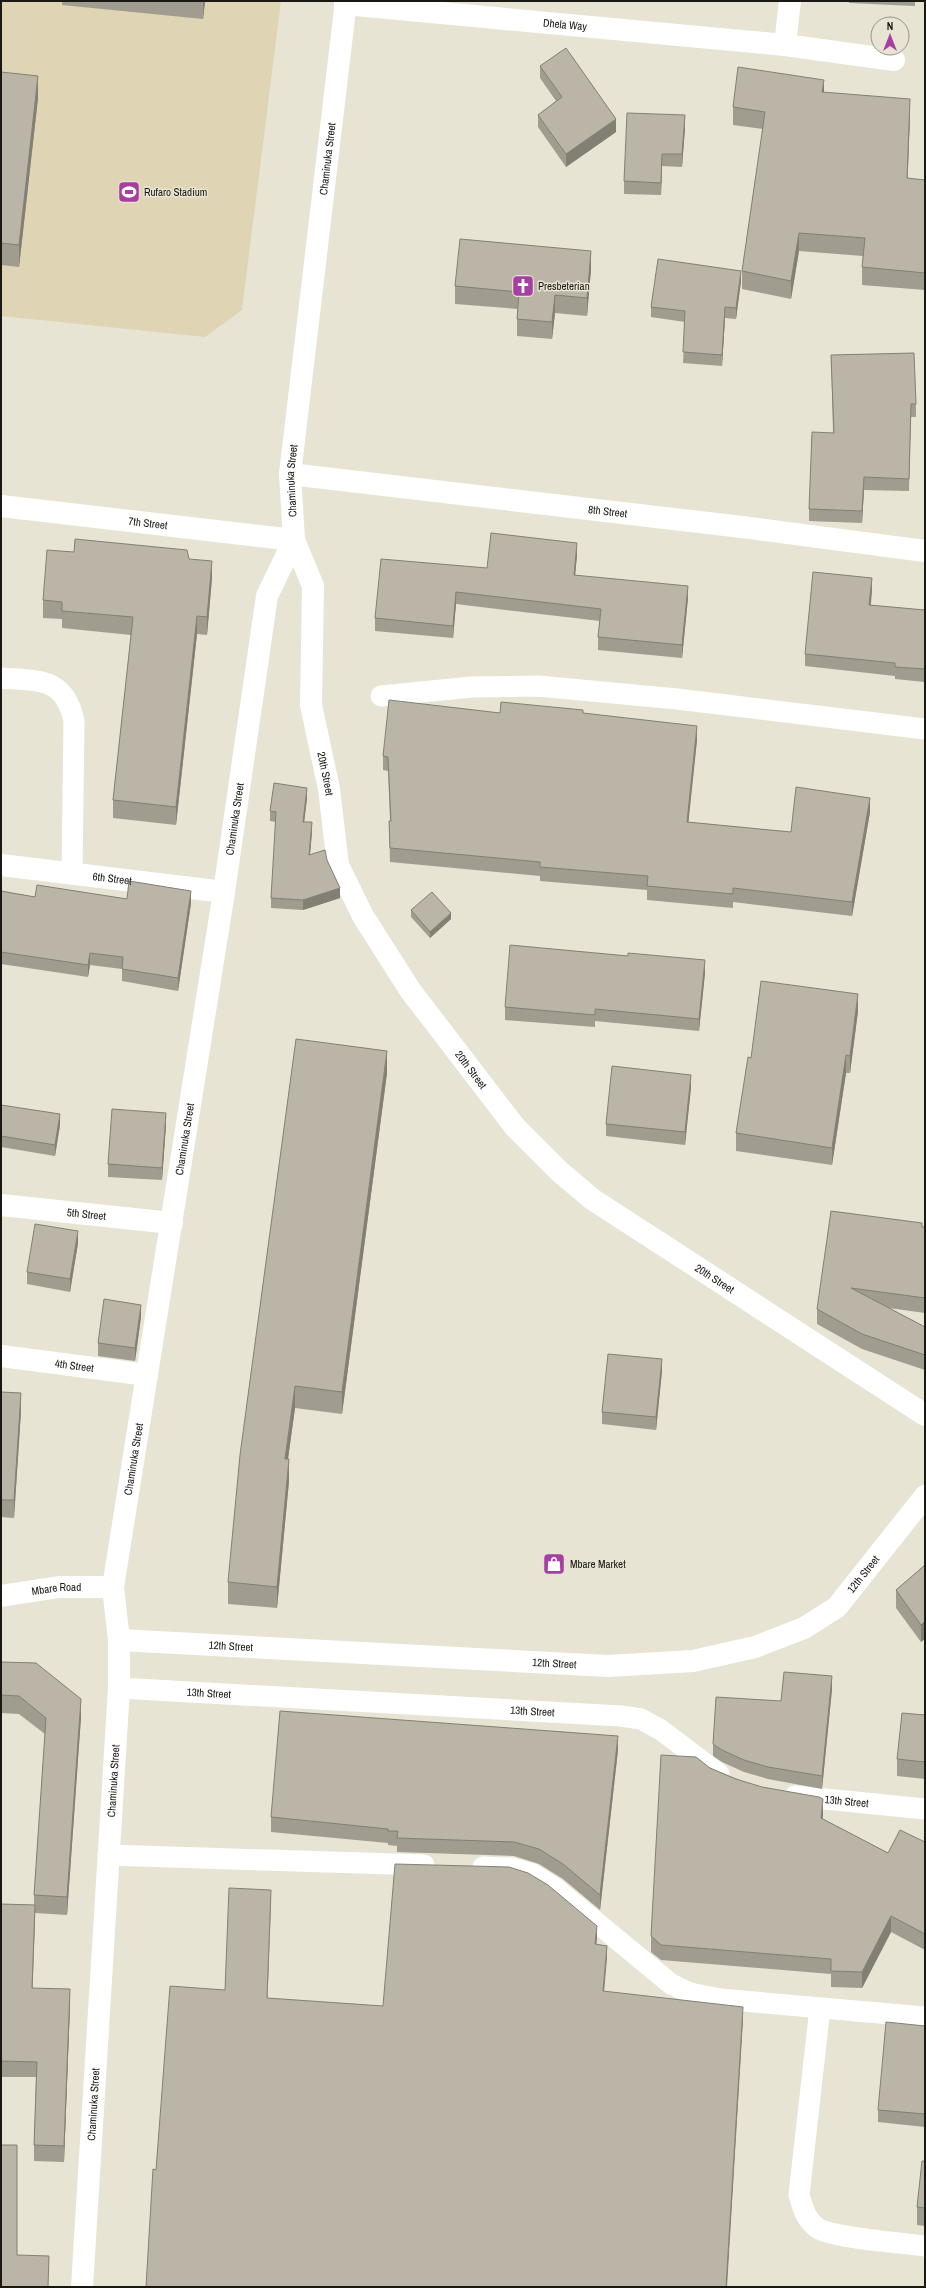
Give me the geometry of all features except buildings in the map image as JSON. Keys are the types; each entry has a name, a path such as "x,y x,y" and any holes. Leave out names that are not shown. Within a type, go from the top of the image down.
{"street":[{"path":"785,45 790,1"},
{"name":"Dhela Way","path":"346,3 785,45 894,60"},
{"name":"Chaminuka Street","path":"82,2287 119,1688 119,1640 113,1587 224,892 267,596 294,540 290,474 346,3"},
{"name":"8th Street","path":"290,474 742,527 925,551"},
{"name":"7th Street","path":"1,506 294,540"},
{"name":"20th Street","path":"294,540 313,586 311,704 329,789 338,864 363,916 410,990 515,1127 559,1171 592,1199 925,1415"},
{"name":"6th Street","path":"1,865 224,892"},
{"name":"5th Street","path":"1,1205 172,1223"},
{"name":"4th Street","path":"1,1356 147,1375"},
{"name":"12th Street","path":"119,1640 608,1666 693,1661 755,1647 804,1628 837,1607 925,1496"},
{"name":"Mbare Road","path":"1,1596 59,1587 113,1587"}],"lane":[{"path":"1,678 44,681 57,688 64,695 71,706 74,721 72,874"},
{"path":"381,696 472,687 538,686 677,699 925,729"},
{"name":"13th Street","path":"119,1688 621,1716 641,1719 661,1730 715,1772 734,1780"},
{"name":"13th Street","path":"777,1792 808,1799 925,1809"},
{"path":"108,1855 440,1866"},
{"path":"464,1866 511,1868 533,1874 555,1888 671,1984 690,1993 720,1999 925,2017"},
{"path":"820,2008 799,2195 806,2216 817,2228 834,2234 925,2246"}],"shaded area":[{"name":"Rufaro Stadium","path":"1,1 281,1 242,310 205,337 1,316"}],"place":[{"name":"Rufaro Stadium","path":"129,192"},
{"name":"Presbeterian","path":"523,286"},
{"name":"Mbare Market","path":"554,1564"}]}
